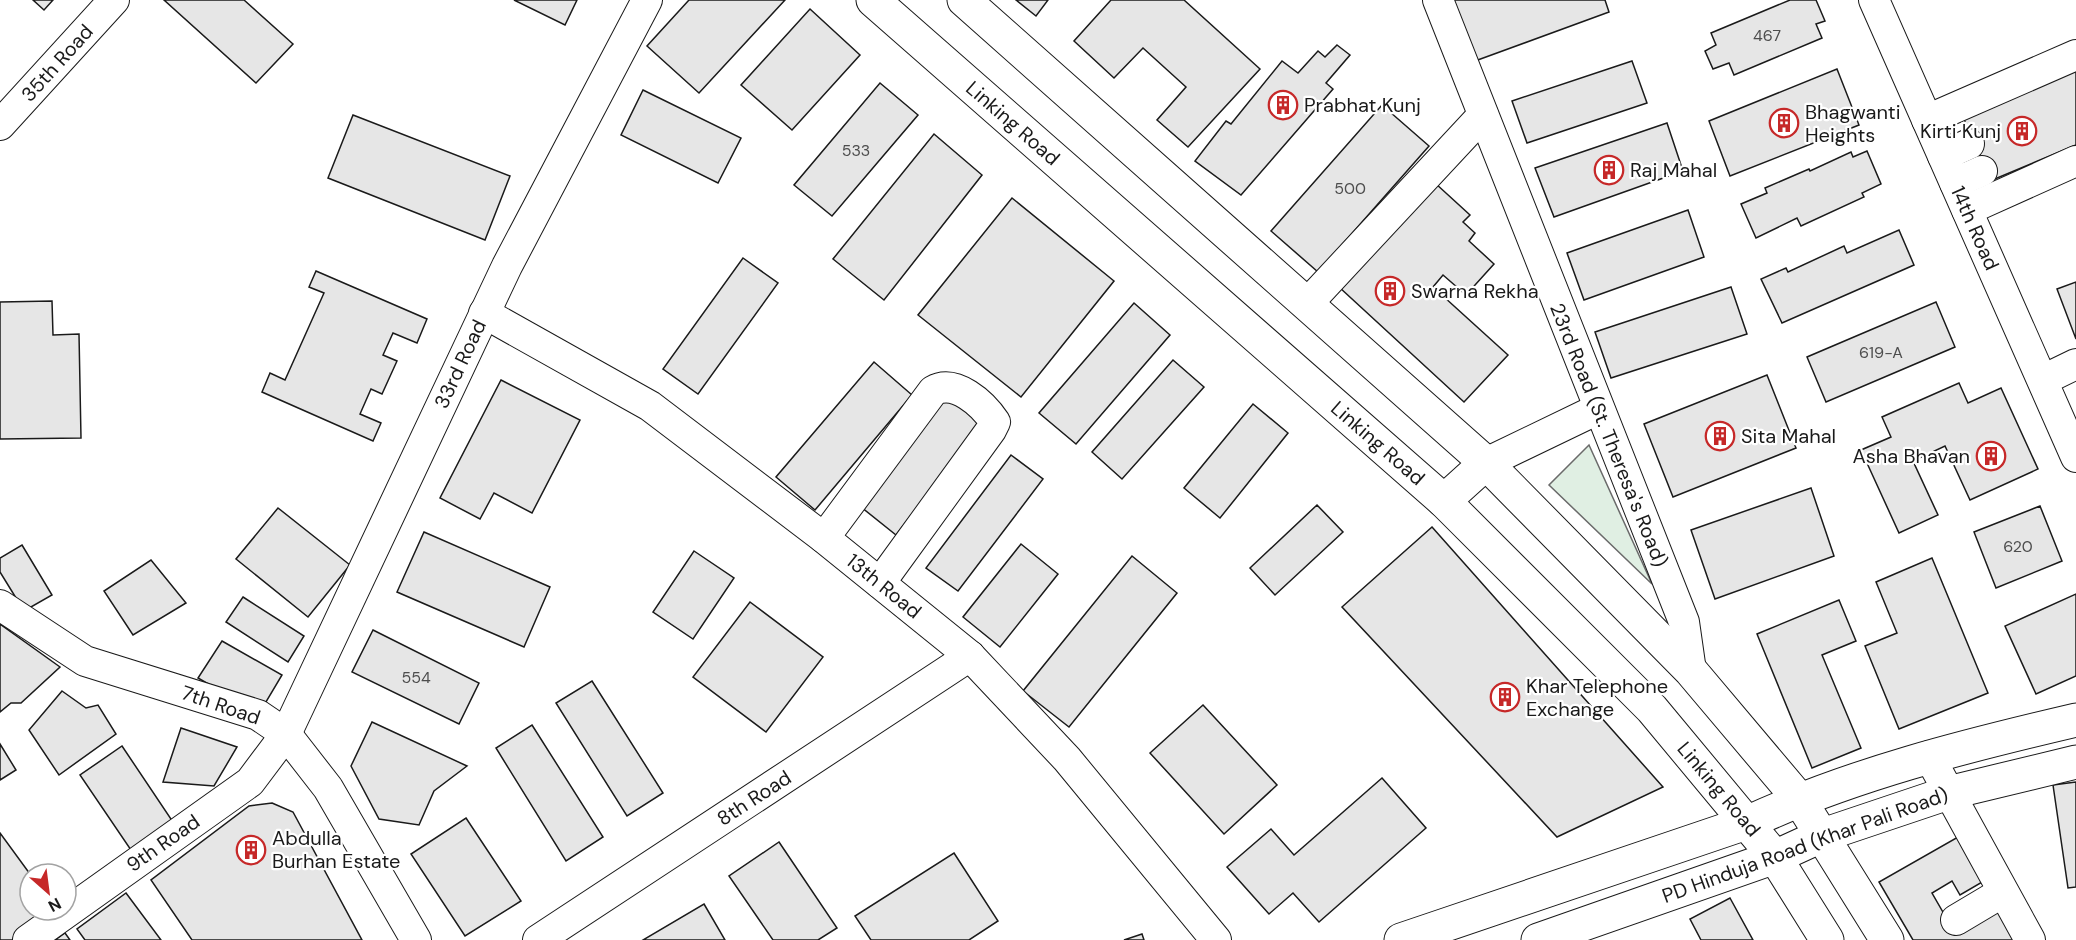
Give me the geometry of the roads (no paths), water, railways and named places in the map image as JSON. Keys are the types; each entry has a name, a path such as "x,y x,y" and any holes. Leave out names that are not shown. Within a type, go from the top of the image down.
{"main road":[{"name":"Linking Road","path":"873,0 1444,501 1652,709 1749,822 1775,857 1827,940"},
{"path":"964,0 1486,463 1691,671 1798,799 1823,835 1887,940"},
{"path":"1444,501 1486,463"},
{"name":"PD Hinduja Road (Khar Pali Road)","path":"1401,940 1749,822 1798,799 1929,756 2076,720"},
{"name":"PD Hinduja Road (Khar Pali Road)","path":"1538,940 1775,857 1823,835 1948,793 2076,762"}],"street":[{"name":"35th Road","path":"0,125 114,0"},
{"name":"33rd Road","path":"286,734 484,313 647,0"},
{"name":"23rd Road (St. Theresa's Road)","path":"1438,0 1684,622 1691,671"},
{"name":"14th Road","path":"1874,0 1927,120 1956,150 1961,196 2043,380 2071,429"},
{"path":"1927,120 2076,55"},
{"path":"1307,304 1483,115"},
{"path":"1961,196 2076,161"},
{"path":"1961,196 1982,171"},
{"name":"13th Road","path":"484,313 650,406 824,538 970,656 1067,759 1216,940"},
{"path":"2043,380 2076,364"},
{"path":"824,538 933,391 943,386 956,388 989,413 995,422 991,430 880,583"},
{"path":"1486,463 1598,409"},
{"name":"7th Road","path":"0,605 85,661 258,715 286,734 328,788 416,940"},
{"name":"8th Road","path":"538,940 970,656"},
{"name":"9th Road","path":"28,940 250,782 286,734"},
{"path":"1929,756 2030,940"},
{"path":"1956,920 2003,892"}],"place":[{"name":"Prabhat Kunj","path":"1283,105"},
{"name":"Bhagwanti Heights","path":"1784,123"},
{"name":"Kirti Kunj","path":"2022,131"},
{"name":"Raj Mahal","path":"1609,170"},
{"name":"Swarna Rekha","path":"1390,291"},
{"name":"Sita Mahal","path":"1720,436"},
{"name":"Asha Bhavan","path":"1991,456"},
{"name":"Khar Telephone Exchange","path":"1505,697"},
{"name":"Abdulla Burhan Estate","path":"251,850"}]}
